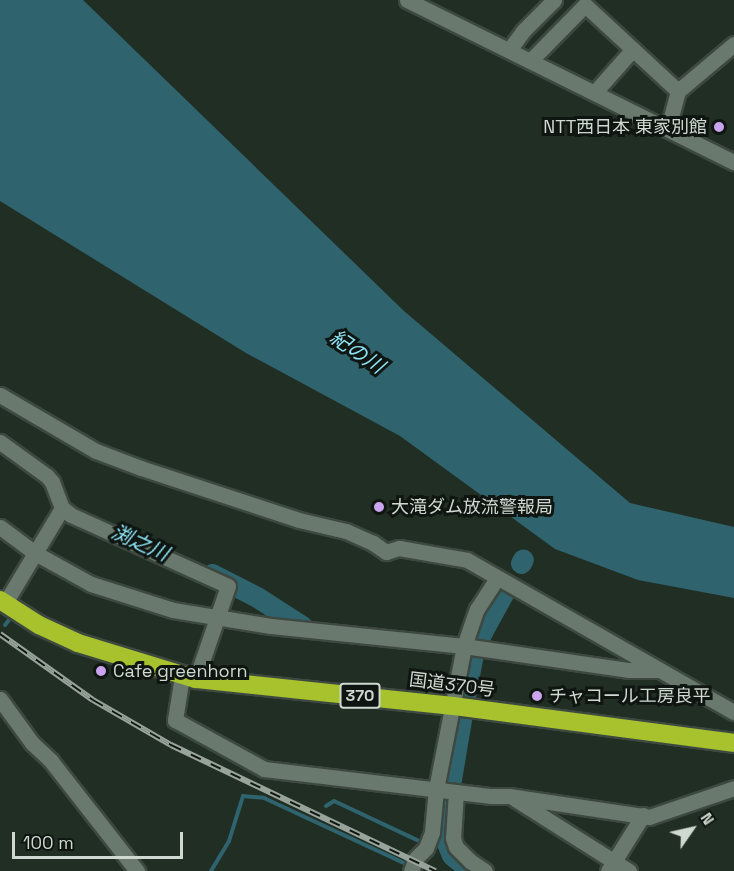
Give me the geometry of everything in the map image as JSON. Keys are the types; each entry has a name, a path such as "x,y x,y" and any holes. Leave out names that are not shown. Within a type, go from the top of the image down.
{"highway":[{"name":"国道370号","path":"2,602 39,625 78,643 189,678 454,706 734,743"}],"street":[{"path":"406,0 510,49 734,162"},
{"path":"510,49 523,31 554,0"},
{"path":"531,60 585,5 678,91"},
{"path":"668,129 678,91 734,44"},
{"path":"595,92 633,49"},
{"path":"0,395 107,455 299,520 346,531 373,543 386,552 399,548 467,560 734,712"},
{"path":"0,442 47,476 52,482 62,508 71,515 228,586 216,619 189,678 175,720 264,769 447,791 509,796 649,817 734,788"},
{"path":"2,602 62,508"},
{"path":"0,526 35,553 99,587 152,605 216,619 472,647 629,670 660,670"},
{"path":"486,871 470,861 456,847 447,791 454,706 472,647 477,609 497,578"},
{"path":"0,699 32,743 51,761 137,871"},
{"path":"411,871 416,858 426,848 447,791"},
{"path":"509,796 611,866 629,871"},
{"path":"611,866 643,816"}],"water":[{"name":"紀の川","path":"0,0 83,0 404,311 630,503 734,527 734,598 638,580 555,549 400,436 246,353 0,201"}],"waterway":[{"path":"521,563 523,559"},
{"name":"渕之川","path":"212,574 257,597 302,626"},
{"path":"465,696 473,654 505,590"},
{"path":"5,625 9,620"},
{"name":"渕之川","path":"461,720 445,815 445,838 452,855 472,871"},
{"path":"211,871 229,841 243,796 264,798 404,863"},
{"path":"326,806 334,801 417,840"}],"railway":[{"path":"0,634 93,700 171,745 435,871"}],"place":[{"name":"NTT西日本 東家別館","path":"719,127"},
{"name":"大滝ダム放流警報局","path":"379,507"},
{"name":"Cafe greenhorn","path":"101,671"},
{"name":"チャコール工房良平","path":"537,696"}]}
